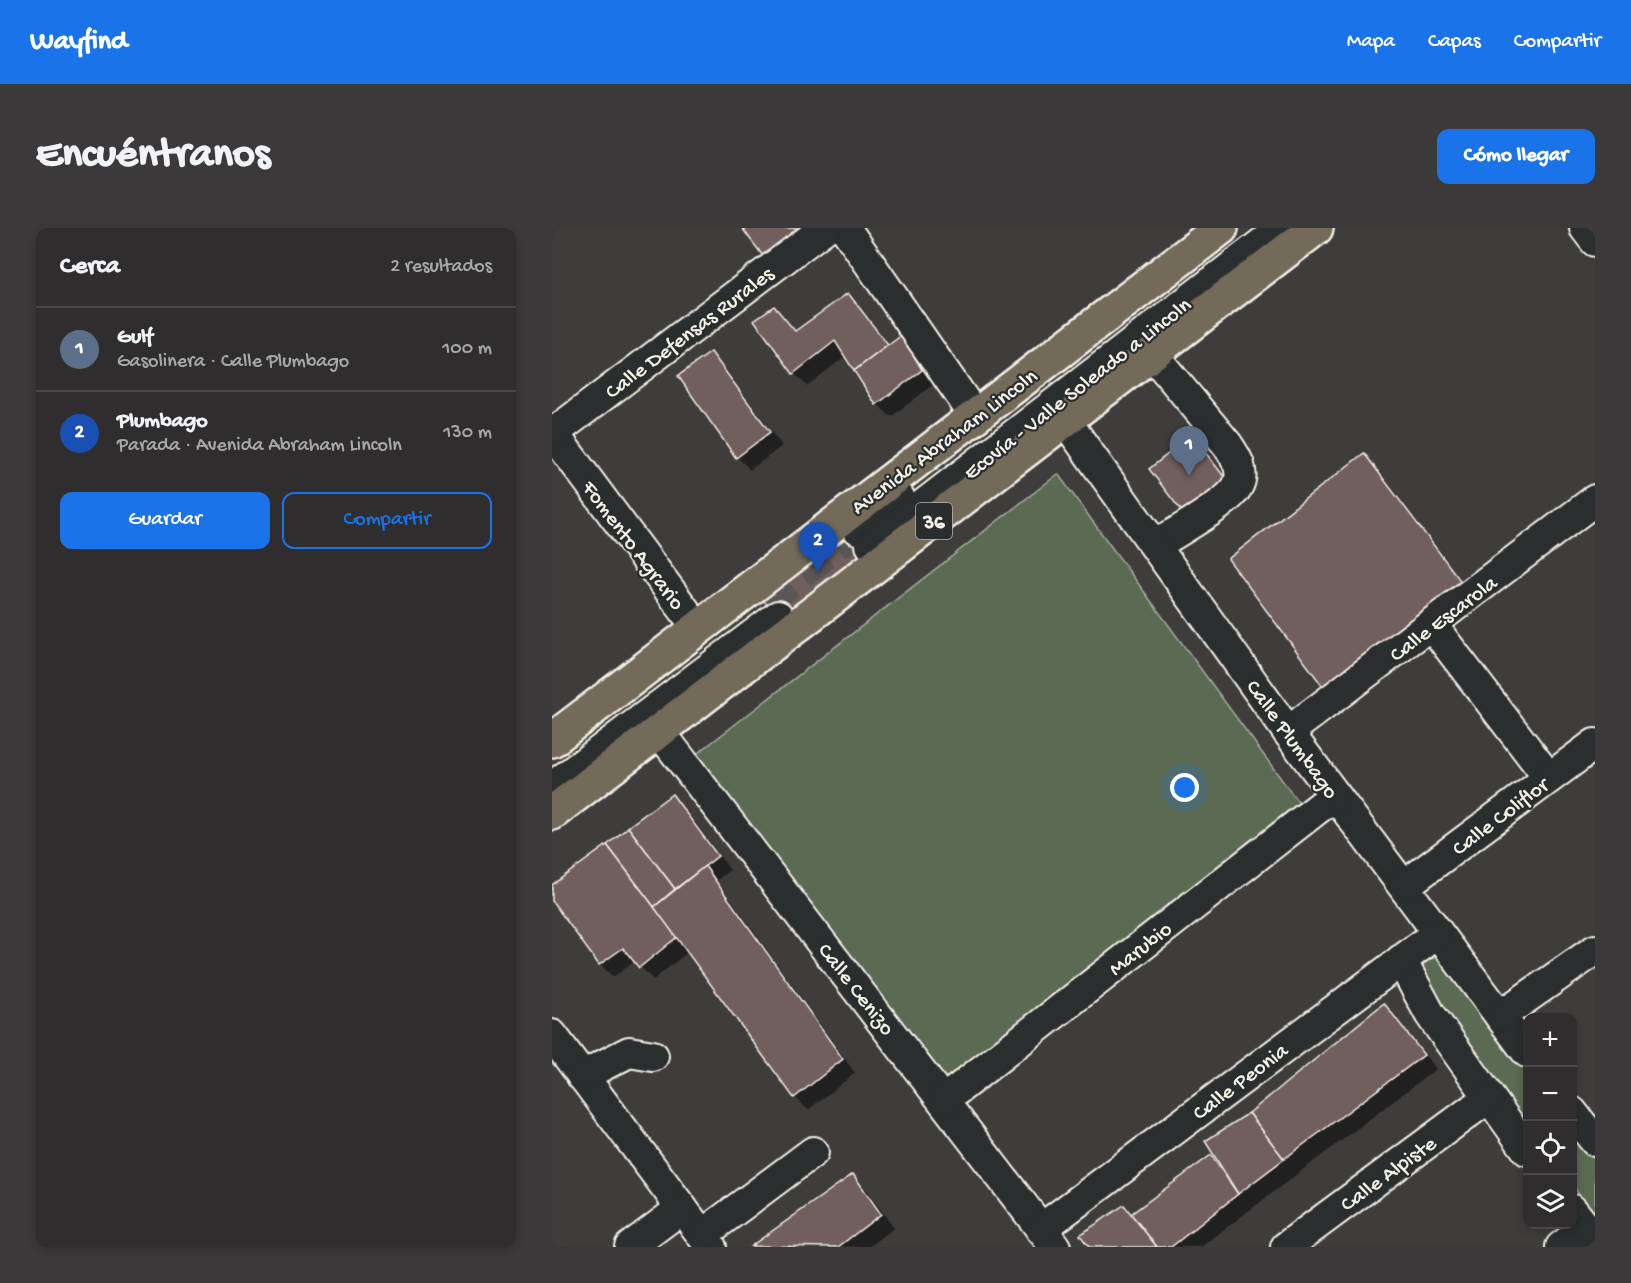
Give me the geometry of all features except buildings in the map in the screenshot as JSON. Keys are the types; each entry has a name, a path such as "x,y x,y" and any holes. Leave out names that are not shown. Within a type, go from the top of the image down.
{"main road":[{"name":"Avenida Abraham Lincoln","path":"552,740 1221,228"},
{"name":"36","path":"552,813 1316,228"}],"street":[{"name":"Calle Defensas Rurales","path":"552,433 825,228"},
{"path":"845,228 975,416"},
{"name":"Ecovía - Valle Soleado a Lincoln","path":"1256,228 864,537 1282,228"},
{"path":"1585,228 1595,241"},
{"path":"1153,355 1227,444 1237,458 1241,472 1237,487 1227,499 1156,545"},
{"name":"Calle Plumbago","path":"1065,420 1287,732 1523,1047"},
{"name":"Fomento Agrario","path":"552,433 697,627"},
{"name":"Calle Escarola","path":"1287,732 1595,500"},
{"path":"552,763 772,609 552,787"},
{"path":"1431,624 1549,778"},
{"name":"Calle Cenizo","path":"659,731 1048,1238"},
{"name":"Calle Coliflor","path":"1404,886 1595,744"},
{"name":"Marubio","path":"944,1100 1335,795"},
{"name":"Calle Peonia","path":"1048,1238 1438,933"},
{"path":"1500,1016 1595,950"},
{"path":"1401,960 1430,1014 1523,1145"},
{"path":"552,1035 568,1070 707,1241 813,1152"},
{"path":"568,1070 630,1052 653,1056"},
{"name":"Calle Alpiste","path":"1286,1247 1488,1098"},
{"path":"1577,1119 1595,1142"},
{"path":"630,1247 682,1208"},
{"path":"1561,1247 1585,1226"}],"green space":[{"path":"1058,474 1304,810 943,1080 697,754"},
{"path":"1446,958 1523,1061 1523,1118 1423,981 1423,966 1427,959"},
{"path":"1577,1132 1595,1155 1595,1217 1577,1192"}],"tunnel":[{"path":"766,602 858,529"}],"place":[{"name":"Gulf","path":"1189,476"},
{"name":"Plumbago","path":"818,572"}]}
